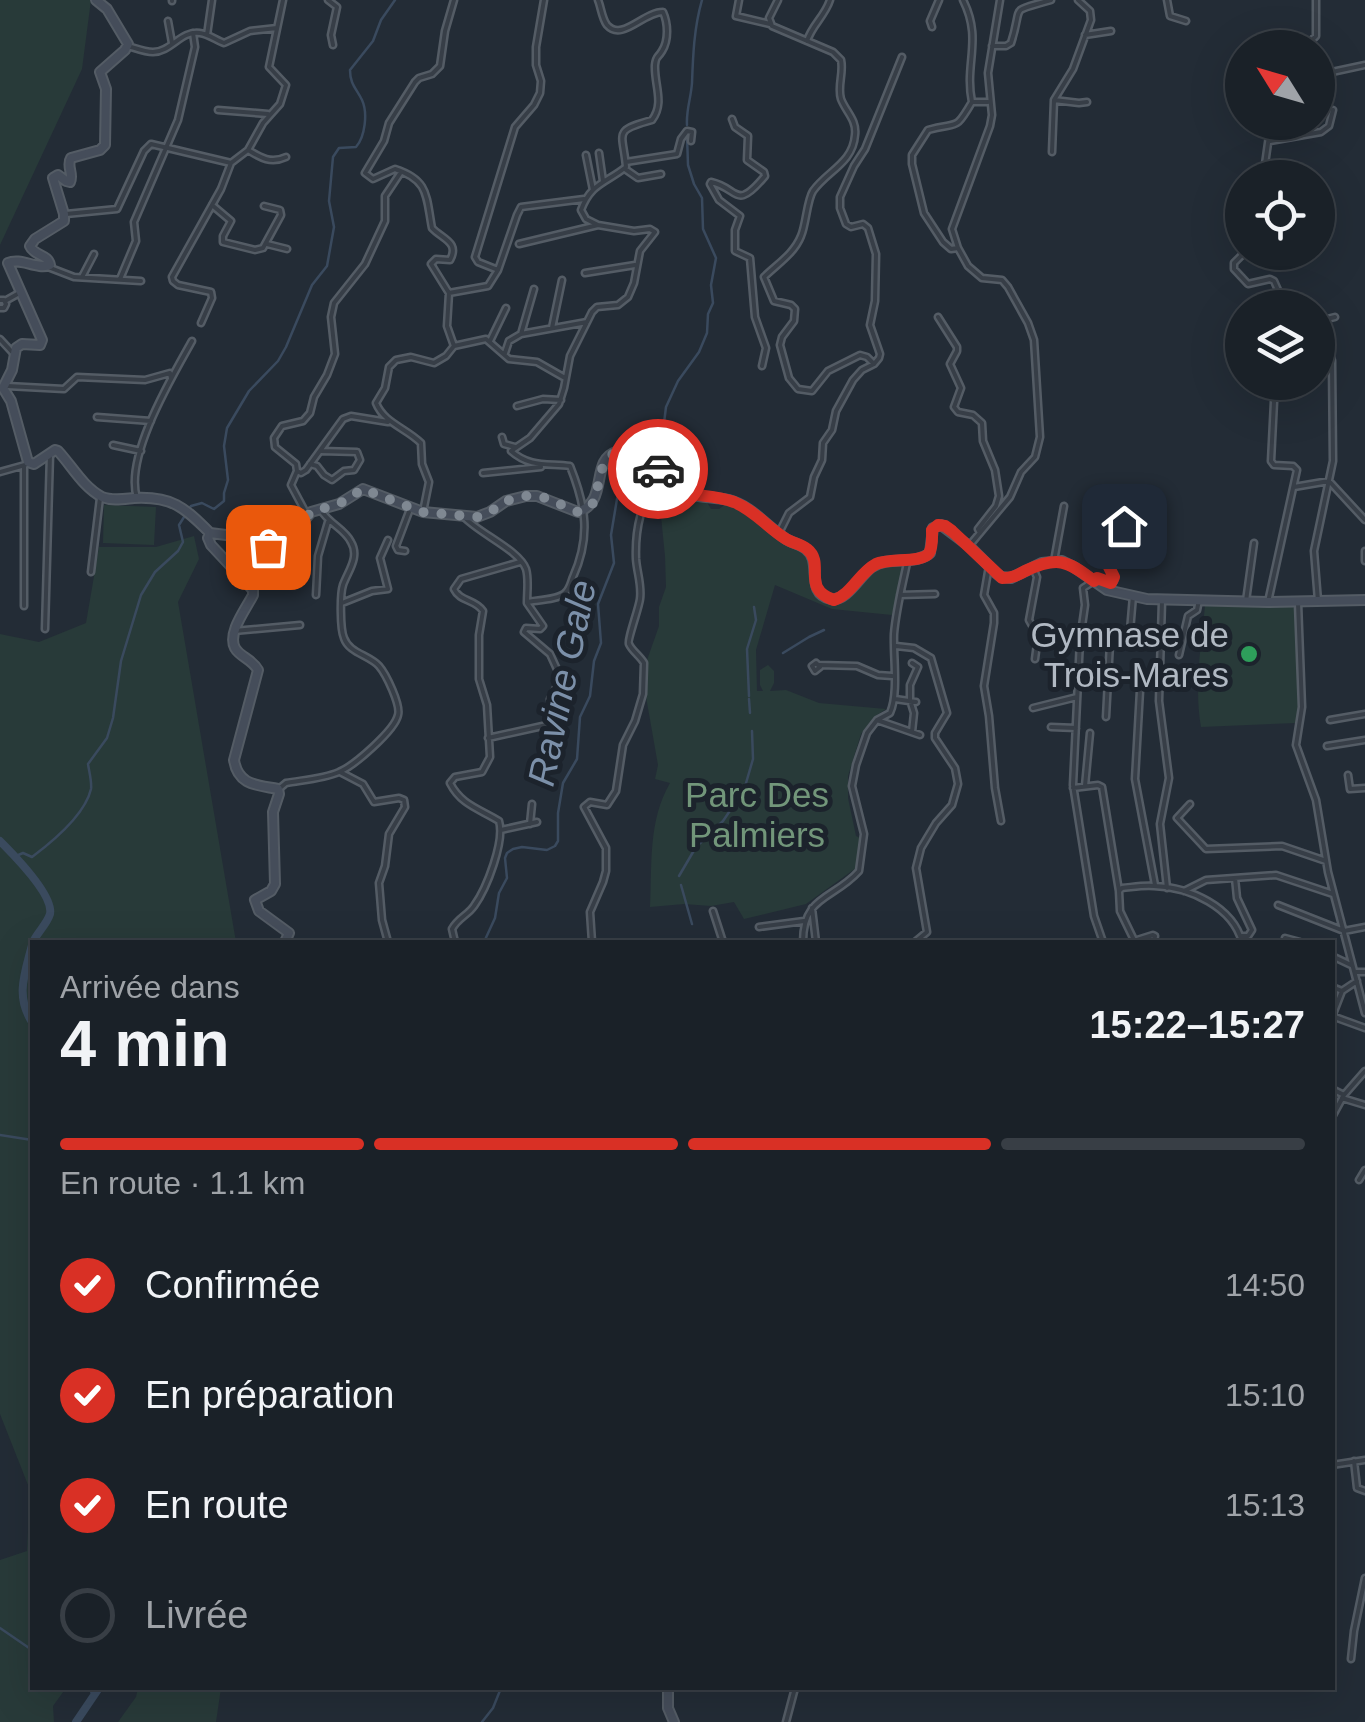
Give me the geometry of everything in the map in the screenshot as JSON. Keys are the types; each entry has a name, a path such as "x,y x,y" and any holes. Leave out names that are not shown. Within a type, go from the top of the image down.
{"main road":[{"path":"96,0 107,9 128,46 100,72 106,90 105,145 72,158 70,182 58,175 53,178 64,221 30,246 50,262 48,267 8,261 42,340 40,345 22,344 14,353 12,370 2,386 12,401 26,464 34,464 55,450 74,474 100,496 114,500 164,498 182,507 210,533 273,547 292,536 307,515 366,489 422,512 483,515 506,501 526,496 546,498 573,512 583,511 594,501 608,457 615,452 643,453 680,492 730,500 811,553 816,588 830,599 842,598 874,565 920,559 930,553 932,530 938,525 945,526 1002,578 1054,561 1068,563 1107,590 1162,600 1365,600"},
{"path":"210,533 209,542 253,590 234,631 236,650 252,660 258,670 236,748 235,768 256,787 278,790 272,812 275,884 255,900 259,910 288,933 286,940"},
{"path":"668,1690 668,1708 674,1722"}],"street":[{"path":"206,35 212,0"},
{"path":"201,323 211,292 178,285 172,279 231,163 248,150 280,104 286,88 284,81 268,66 284,0"},
{"path":"328,0 337,8 331,35 333,45"},
{"path":"454,0 440,66 415,82 388,122 384,141 365,173 373,179 393,170 402,172 412,175 423,186 432,228 450,242 453,252 447,262 436,258 431,264 448,293 447,329 454,346"},
{"path":"498,270 475,257 516,127 540,93 536,48 544,0"},
{"path":"546,466 511,452 530,438 561,400 570,356 597,307 618,305 628,297 641,249 654,231 598,225 582,213 581,206 602,180 624,169 624,132 634,124 652,120 658,110 656,64 666,44 663,12 654,12 625,30 617,30 606,23 598,0"},
{"path":"739,0 735,14 739,18 770,24 833,52 842,60 840,93 852,118 855,137 846,159 812,193 798,242 764,276 753,278"},
{"path":"770,24 778,0"},
{"path":"807,41 830,0"},
{"path":"932,28 930,21 939,0"},
{"path":"958,248 951,249 943,242 924,213 912,160 926,132 956,126 972,102 969,79 974,27 963,0"},
{"path":"969,546 1010,497 1021,472 1036,453 1040,438 1034,340 1028,323 1002,280 976,274 958,248 952,229 990,126 988,73 1000,0"},
{"path":"992,46 1009,45 1013,40 1018,10 1051,0"},
{"path":"1052,152 1054,100 1073,70 1091,16 1078,0"},
{"path":"1167,0 1170,16 1186,21"},
{"path":"1316,0 1316,30"},
{"path":"168,21 172,44"},
{"path":"128,46 150,52 192,33 224,42 250,31 278,28"},
{"path":"1085,35 1111,31"},
{"path":"120,279 137,238 134,222 179,116 195,47 192,33"},
{"path":"778,533 789,512 810,497 824,443 848,388 859,372 879,358 870,325 876,254 868,228 863,224 846,224 839,200 865,149 902,57"},
{"path":"1335,71 1365,65"},
{"path":"1054,100 1087,102"},
{"path":"972,102 990,102"},
{"path":"218,110 271,114"},
{"path":"732,119 748,136 747,160 765,176 754,189 740,196 717,182 710,184 720,200 740,216 734,230 735,251 750,258 755,318 766,348 762,366"},
{"path":"626,162 677,154 681,138 688,131 692,132 691,141"},
{"path":"1267,160 1270,141 1276,140"},
{"path":"64,214 117,209 146,148 154,144 231,163"},
{"path":"248,150 266,160 286,157"},
{"path":"599,153 602,180"},
{"path":"586,155 594,190"},
{"path":"624,169 638,178 662,174"},
{"path":"307,515 292,485 297,471 292,460 275,446 274,438 284,424 300,422 310,413 333,361 334,303 365,264 385,222 385,196 402,172"},
{"path":"448,293 486,288 498,270 522,207 586,199"},
{"path":"212,206 230,220 223,242 255,250 265,244 281,212 264,206"},
{"path":"518,244 598,225"},
{"path":"265,244 287,249"},
{"path":"82,277 94,254"},
{"path":"586,273 637,265"},
{"path":"48,267 71,276 141,282"},
{"path":"1235,270 1248,284 1270,279 1276,282 1278,290"},
{"path":"764,276 774,301 795,309 794,321 780,345 795,386 812,390 828,370 860,355 874,364"},
{"path":"552,328 562,280"},
{"path":"521,334 534,288"},
{"path":"0,308 5,307 3,301 22,292"},
{"path":"490,341 506,308"},
{"path":"938,317 957,347 950,364 962,388 954,407 982,423 998,480 998,501 978,529 980,533"},
{"path":"505,353 508,341 521,334 587,322"},
{"path":"422,512 429,482 422,464 422,446 376,405 385,388 389,367 396,360 406,357 434,363 454,346 481,339 490,341 511,360 529,360 566,378"},
{"path":"0,340 14,353"},
{"path":"137,498 133,479 150,421 192,341"},
{"path":"2,386 62,389 73,378 88,376 145,380 170,373 170,378"},
{"path":"516,406 544,399 561,400"},
{"path":"1268,602 1296,467 1276,466 1271,460 1274,400"},
{"path":"1318,601 1314,551 1330,481 1333,400"},
{"path":"97,417 150,421"},
{"path":"297,471 303,472 346,417 391,422"},
{"path":"502,437 504,444 515,447"},
{"path":"114,445 141,451"},
{"path":"312,461 334,480 344,471 354,470 360,460 357,452 320,451"},
{"path":"45,629 50,454"},
{"path":"0,472 26,464 24,606"},
{"path":"483,473 570,466 583,511 582,557 566,592 527,602"},
{"path":"592,940 590,912 606,871 606,848 584,807 590,802 607,804 614,796 623,746 636,722 643,694 644,662 628,641 641,592 637,537 648,493 664,479"},
{"path":"1294,488 1330,481"},
{"path":"1330,481 1365,520"},
{"path":"1102,940 1094,916 1073,788 1083,588 1097,578 1111,583 1114,580 1102,553 1124,526 1121,520 1102,515 1105,491"},
{"path":"91,572 100,496"},
{"path":"1054,561 1064,506"},
{"path":"278,790 286,783 340,772 367,752 392,725 399,711 398,700 380,668 344,638 343,585 353,564 353,546 320,509"},
{"path":"405,551 396,546 410,509"},
{"path":"464,516 516,555 526,570 527,602 543,626 526,628 524,632 550,654 561,678 550,699 552,717 547,726 488,738"},
{"path":"316,596 318,556 328,521"},
{"path":"342,603 372,590 388,589 380,558 388,540"},
{"path":"1246,601 1254,543"},
{"path":"1365,552 1365,562"},
{"path":"802,940 804,921 812,908 860,871 864,834 852,786 866,733 890,713 895,699 896,618 908,559"},
{"path":"455,940 452,929 458,918 476,904 491,872 501,830 499,821 466,804 450,783 486,768 490,756 487,705 479,679 479,635 484,616 480,607 460,597 454,589 460,580 520,562"},
{"path":"989,566 984,593 994,613 994,623 984,686 1001,821"},
{"path":"1033,568 1037,582 1029,620 1038,636 1035,659"},
{"path":"900,595 935,594"},
{"path":"1106,717 1110,643 1114,637 1130,631 1133,596"},
{"path":"1162,600 1159,690 1169,778 1160,824 1167,888"},
{"path":"1179,654 1188,616 1196,610 1198,600"},
{"path":"1298,602 1302,707 1296,745 1316,800 1333,894 1365,1013"},
{"path":"234,631 300,625"},
{"path":"894,646 914,648 931,658 948,714 935,738 958,779 952,805 936,823 918,858 916,876 928,932 918,940"},
{"path":"912,663 918,671 910,681 912,732"},
{"path":"819,665 856,666 878,675 894,676"},
{"path":"1141,673 1134,778 1156,886"},
{"path":"1033,708 1077,697"},
{"path":"895,699 913,701"},
{"path":"1330,720 1365,714"},
{"path":"877,720 920,735"},
{"path":"1051,727 1076,728"},
{"path":"1085,786 1090,734"},
{"path":"1327,746 1365,740"},
{"path":"340,772 363,784 374,802 404,800 405,807 388,834 385,866 378,883 387,940"},
{"path":"1348,775 1350,789 1365,788"},
{"path":"1073,788 1100,785 1120,911 1134,940"},
{"path":"501,830 534,823 532,804"},
{"path":"1190,804 1177,818 1206,849 1282,846 1326,861"},
{"path":"1184,892 1206,880 1276,875 1333,894"},
{"path":"1119,891 1156,886 1184,892 1218,907 1242,940 1252,930 1237,898 1234,878"},
{"path":"1278,905 1344,930 1365,927"},
{"path":"812,908 816,940"},
{"path":"714,911 721,940"},
{"path":"759,927 804,921"},
{"path":"1285,938 1292,940"},
{"path":"1335,958 1365,972"},
{"path":"1335,1008 1342,991 1357,981"},
{"path":"1335,988 1342,991"},
{"path":"1335,1017 1365,1028"},
{"path":"1335,1111 1365,1071"},
{"path":"1335,1091 1365,1105"},
{"path":"1359,1180 1365,1170"},
{"path":"1335,1464 1365,1460"},
{"path":"1354,1461 1356,1488 1365,1491"},
{"path":"1351,1659 1365,1578"},
{"path":"786,1722 794,1690"}],"green space":[{"path":"0,0 91,0 82,69 0,245"},
{"name":"Parc Des Palmiers","path":"661,484 678,500 696,498 711,509 726,504 734,507 803,551 810,561 815,590 829,603 837,602 874,570 903,565 892,615 832,609 775,585 756,650 757,691 763,691 760,670 768,665 774,671 770,691 786,690 819,703 886,709 861,734 848,776 848,798 856,836 860,838 856,868 806,904 744,919 734,902 650,907 655,828 670,783 655,779 658,765 645,691 646,663 659,626 659,607 666,587"},
{"path":"104,505 156,507 154,545 103,543"},
{"path":"194,536 199,559 178,602 236,940 30,940 30,1490 0,1414 0,634 39,642 86,623 99,547 156,547"},
{"name":"Gymnase de Trois-Mares","path":"1212,603 1295,609 1299,702 1296,723 1201,727 1200,652 1205,606"},
{"path":"30,1490 30,1690 65,1690 53,1706 54,1722 0,1722 0,1560 27,1551"},
{"path":"138,1690 221,1690 216,1722 118,1722"}],"waterway":[{"path":"16,856 23,853 32,857 58,836 88,799 88,764 107,738 121,661 141,595 155,572 178,551 183,542 179,525 191,506 202,503 214,509 224,501 228,480 224,446 227,428 249,391 278,361 312,285 327,266 334,227 329,201 333,157 339,148 356,147 365,125 364,105 350,70 373,41 395,0"},
{"name":"Ravine Gale","path":"687,125 702,0"},
{"name":"Ravine Gale","path":"661,465 669,451 664,423 666,407 678,381 699,352 713,303 711,285 716,258 703,229 702,198 688,165 687,135"},
{"name":"Ravine Gale","path":"485,940 507,878 507,853 522,847 547,850 558,841 563,783 577,759 580,717 590,696 594,661 601,643 598,604 614,563 611,535 617,499 631,480 654,471"},
{"path":"749,696 747,649 756,620 754,607"},
{"path":"783,653 824,630"},
{"path":"749,699 750,713"},
{"path":"679,876 696,847 723,821 744,790 753,759 752,731"},
{"path":"0,841 31,875 50,906 49,918 34,940"},
{"path":"681,885 692,924"},
{"path":"30,952 23,994 30,1018"},
{"path":"0,1135 30,1140"},
{"path":"0,1628 30,1649"},
{"path":"90,1690 94,1697"},
{"path":"76,1722 98,1690"},
{"name":"Ravine Gale","path":"482,1722 500,1690"}],"way so far":[{"path":"268,547 278,546 289,538 311,512 339,504 363,489 422,512 468,517 477,517 506,501 526,496 546,498 578,512 592,505 603,465 615,452 643,453 658,469"}],"place":[{"name":"Gymnase de Trois-Mares","path":"1249,654"}],"route":[{"path":"658,469 676,490 730,500 804,547 813,557 816,588 834,600 842,598 874,565 927,556 932,530 938,525 952,531 1002,578 1011,578 1042,563 1062,561 1094,581 1097,578 1111,583 1114,577 1102,553 1124,526"}]}
